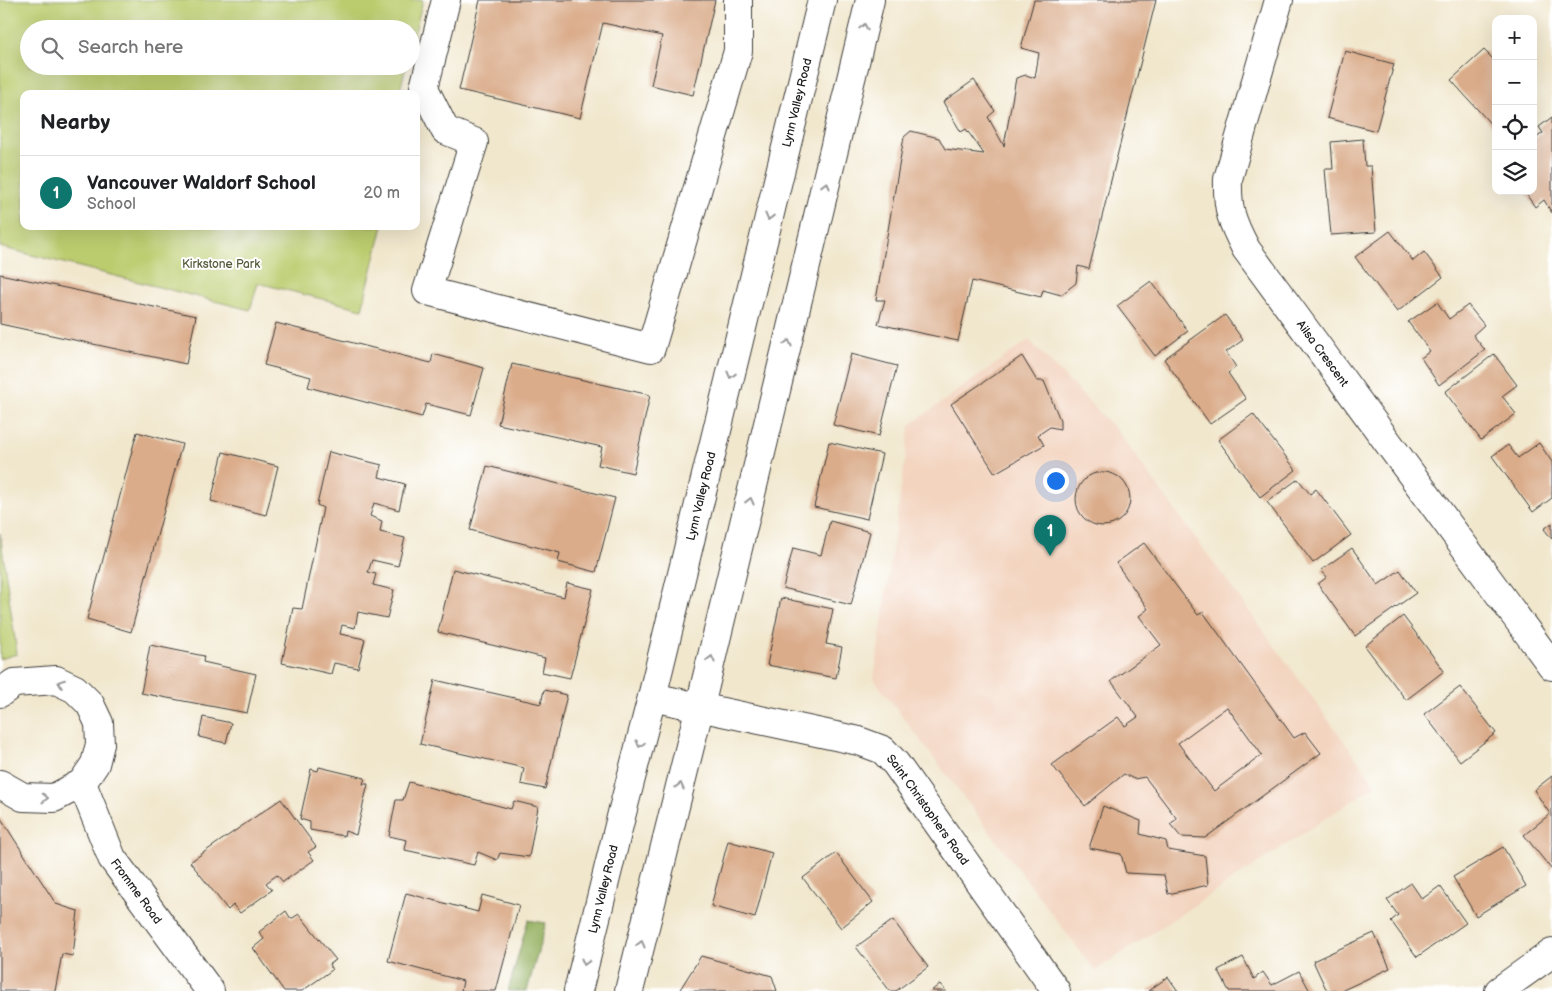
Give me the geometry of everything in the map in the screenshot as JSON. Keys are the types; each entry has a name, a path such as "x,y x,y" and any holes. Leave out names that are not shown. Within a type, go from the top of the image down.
{"main road":[{"path":"446,0 424,88 445,130 474,142 427,291 651,348 738,51 738,0"},
{"name":"Lynn Valley Road","path":"578,991 652,697 822,0"},
{"path":"629,991 700,706 870,0"},
{"name":"Ailsa Crescent","path":"1279,0 1228,179 1227,201 1235,227 1246,249 1552,666"},
{"path":"0,693 14,683 56,680 75,689 90,704 99,723 100,744 95,764 82,783 54,798 23,797 0,784"},
{"name":"Saint Christophers Road","path":"652,697 859,741 883,750 896,764 1056,991"},
{"name":"Fromme Road","path":"82,783 112,858 210,991"},
{"path":"1499,991 1552,953"}],"shaded area":[{"path":"1029,340 1118,432 1376,785 1095,971 874,679 910,425"}],"green space":[{"name":"Kirkstone Park","path":"0,0 423,0 418,20 20,20 20,75 404,75 400,90 20,90 20,230 382,230 362,309 258,283 250,310 0,247"},
{"path":"0,533 17,654 0,659"},
{"path":"528,920 546,923 527,991 508,991"}],"building":[{"path":"480,0 715,0 693,95 651,85 662,36 603,23 580,118 459,90"},
{"path":"1034,0 1156,0 1089,269 1078,266 1076,283 1061,295 1043,290 1041,297 972,281 958,341 878,324 885,300 876,300 904,137 911,131 939,138 945,149 984,154 966,129 961,132 943,102 974,80 995,111 988,117 1004,146 1016,78 1026,75 1035,78 1039,53 1021,48"},
{"path":"1484,50 1492,58 1492,126 1451,80"},
{"path":"1345,51 1394,64 1376,131 1327,118"},
{"path":"1552,117 1552,213 1544,200 1535,207 1527,195 1537,195 1537,137 1543,133 1539,127"},
{"path":"1363,139 1365,166 1371,166 1376,232 1331,235 1325,169 1333,169 1331,142"},
{"path":"1390,231 1413,261 1424,252 1443,277 1397,312 1355,257"},
{"path":"0,274 196,316 186,364 0,324"},
{"path":"1151,281 1188,331 1155,356 1117,306"},
{"path":"1437,302 1449,319 1468,305 1484,325 1473,335 1485,350 1439,385 1421,358 1430,351 1408,322"},
{"path":"1225,315 1243,340 1226,352 1236,367 1228,373 1246,399 1210,424 1164,359"},
{"path":"276,323 431,363 433,354 484,368 471,415 426,404 422,417 308,387 311,377 264,365"},
{"path":"851,354 897,366 879,436 833,425"},
{"path":"1494,354 1517,385 1502,396 1516,414 1481,440 1445,392"},
{"path":"1022,356 1037,381 1044,381 1060,420 1060,429 1050,427 1038,435 1044,445 995,473 951,404"},
{"path":"512,364 650,395 633,473 598,465 602,447 498,424"},
{"path":"1253,414 1296,470 1260,497 1218,440"},
{"path":"137,432 182,444 131,632 87,619"},
{"path":"829,442 882,454 867,519 814,507"},
{"path":"1539,443 1552,462 1552,498 1533,512 1492,456 1508,445 1518,458"},
{"path":"223,452 278,466 266,515 211,501"},
{"path":"329,452 382,465 379,477 405,484 399,510 374,503 370,516 382,521 380,532 405,538 398,566 372,560 368,572 376,574 373,585 394,590 387,618 358,612 355,628 342,625 340,634 365,639 358,668 334,663 331,674 282,663 293,608 302,609 323,508 317,505"},
{"path":"487,466 615,498 596,572 558,562 560,553 470,530"},
{"path":"1103,472 1113,474 1122,480 1128,489 1130,499 1128,509 1122,518 1113,524 1103,526 1093,524 1084,518 1078,509 1076,499 1078,489 1084,480 1093,474"},
{"path":"1298,479 1310,494 1316,489 1351,535 1313,563 1267,502"},
{"path":"830,521 870,532 851,605 783,588 793,548 821,555"},
{"path":"1552,523 1552,539 1544,529"},
{"path":"1144,543 1198,615 1203,612 1294,738 1305,732 1321,753 1205,838 1181,837 1170,824 1177,819 1145,777 1134,779 1124,774 1085,806 1052,765 1118,717 1125,726 1138,717 1111,681 1161,645 1139,616 1148,609 1116,563","holes":["1227,707 1262,755 1214,791 1178,743"]},
{"path":"1352,548 1378,585 1400,570 1416,593 1355,636 1318,584 1327,577 1321,570"},
{"path":"453,569 564,597 567,583 593,589 570,678 542,672 545,658 438,632"},
{"path":"781,598 833,609 826,644 842,647 836,678 767,665"},
{"path":"1403,616 1444,671 1406,700 1365,646"},
{"path":"150,645 204,656 203,662 256,674 247,713 141,693"},
{"path":"435,680 541,704 544,690 567,695 545,789 521,784 524,768 420,744"},
{"path":"1460,687 1496,733 1460,761 1424,714"},
{"path":"203,717 231,723 226,743 199,737"},
{"path":"319,767 365,778 363,784 368,784 356,835 345,831 344,836 310,830 310,822 300,819 311,769 318,771"},
{"path":"1552,776 1552,870 1524,835 1550,814 1534,790"},
{"path":"409,782 511,809 514,801 538,807 529,857 500,853 497,860 478,852 474,865 405,850 407,840 389,836 396,800 403,800"},
{"path":"281,799 316,847 308,852 314,860 283,882 277,875 266,883 272,890 240,913 233,905 228,910 190,862"},
{"path":"1103,806 1141,821 1140,834 1166,841 1168,850 1205,856 1208,885 1168,894 1164,875 1126,873 1121,854 1089,848"},
{"path":"0,817 56,904 78,911 73,956 62,954 55,991 0,991"},
{"path":"728,841 772,853 755,918 711,906"},
{"path":"1503,847 1526,886 1476,916 1453,877"},
{"path":"836,853 873,902 841,928 803,878"},
{"path":"1411,883 1422,899 1440,886 1466,923 1417,957 1391,921 1398,915 1387,900"},
{"path":"406,893 478,912 482,895 519,905 496,991 461,991 463,981 388,961"},
{"path":"286,911 291,919 299,914 336,960 329,964 332,970 302,991 284,991 253,948 264,939 259,932"},
{"path":"893,920 928,967 896,991 890,991 856,947"},
{"path":"1374,933 1390,968 1341,991 1327,991 1313,961"},
{"path":"701,956 772,976 777,991 679,991"},
{"path":"1243,957 1254,979 1263,972 1272,985 1299,971 1310,991 1229,991 1218,970"},
{"path":"1168,977 1178,991 1148,991"},
{"path":"940,984 946,991 931,991"}],"place":[{"name":"Vancouver Waldorf School","path":"1050,556"}]}
